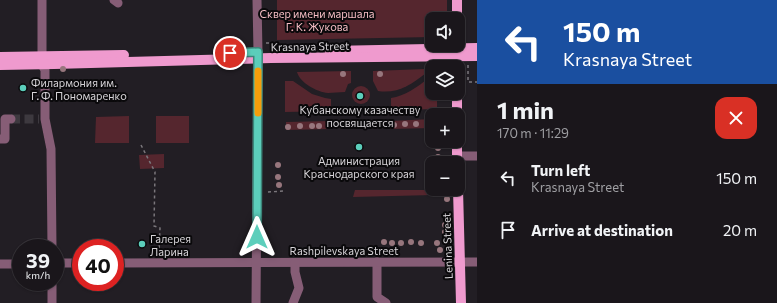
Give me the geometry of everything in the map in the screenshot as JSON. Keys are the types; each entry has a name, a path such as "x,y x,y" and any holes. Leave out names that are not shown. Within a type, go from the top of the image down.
{"main road":[{"path":"456,0 457,12"},
{"name":"Krasnaya Street","path":"465,49 477,48"},
{"name":"Krasnaya Street","path":"0,65 42,61 425,51"},
{"name":"Krasnaya Street","path":"464,52 477,56"},
{"name":"Krasnaya Street","path":"0,57 42,61"},
{"name":"Lenina Street","path":"458,196 460,303"}],"street":[{"path":"42,0 42,61 45,70 42,119 51,149 52,239"},
{"path":"256,303 257,0"},
{"path":"0,139 5,139 5,119 11,119"},
{"path":"465,158 477,156"},
{"path":"377,262 377,296 386,303"},
{"name":"Rashpilevskaya Street","path":"124,263 477,262"},
{"path":"293,303 299,288 295,263"},
{"path":"0,264 12,264"},
{"path":"52,291 52,303"}],"path":[{"path":"468,65 468,82 477,82"},
{"path":"141,145 155,172 154,226 160,228 159,251"},
{"path":"268,192 284,191"}],"green space":[{"name":"Сквер имени маршала Г. К. Жукова","path":"277,0 447,0 447,12 425,12 425,37 277,40"},
{"path":"425,69 425,74 404,88 385,92 378,91 373,81 373,71"},
{"path":"351,71 351,83 348,84 345,92 328,93 319,91 305,83 297,72"},
{"path":"285,81 293,81 312,94 331,99 331,111 285,112"},
{"path":"425,81 425,100 437,100 437,108 391,110 391,98 415,88"},
{"path":"357,86 365,86 370,91 368,102 365,104 357,104 352,99 352,91"},
{"path":"129,116 129,143 95,143 96,117"},
{"path":"156,116 189,116 189,143 156,143"},
{"path":"425,119 425,128 390,129 390,121"},
{"path":"331,121 331,129 286,130 286,122"},
{"path":"164,154 164,168 140,169 139,155"},
{"path":"355,190 425,190 425,195 353,197"}],"tunnel":[{"path":"11,119 39,119"}],"slow traffic":[{"path":"258,71 258,113"}],"place":[{"name":"Филармония им. Г. Ф. Пономаренко","path":"23,88"},
{"name":"Кубанскому казачеству посвящается","path":"360,96"},
{"name":"Администрация Краснодарского края","path":"359,147"},
{"name":"Галерея Ларина","path":"142,244"}],"route":[{"path":"230,53 258,52 257,237"}]}
